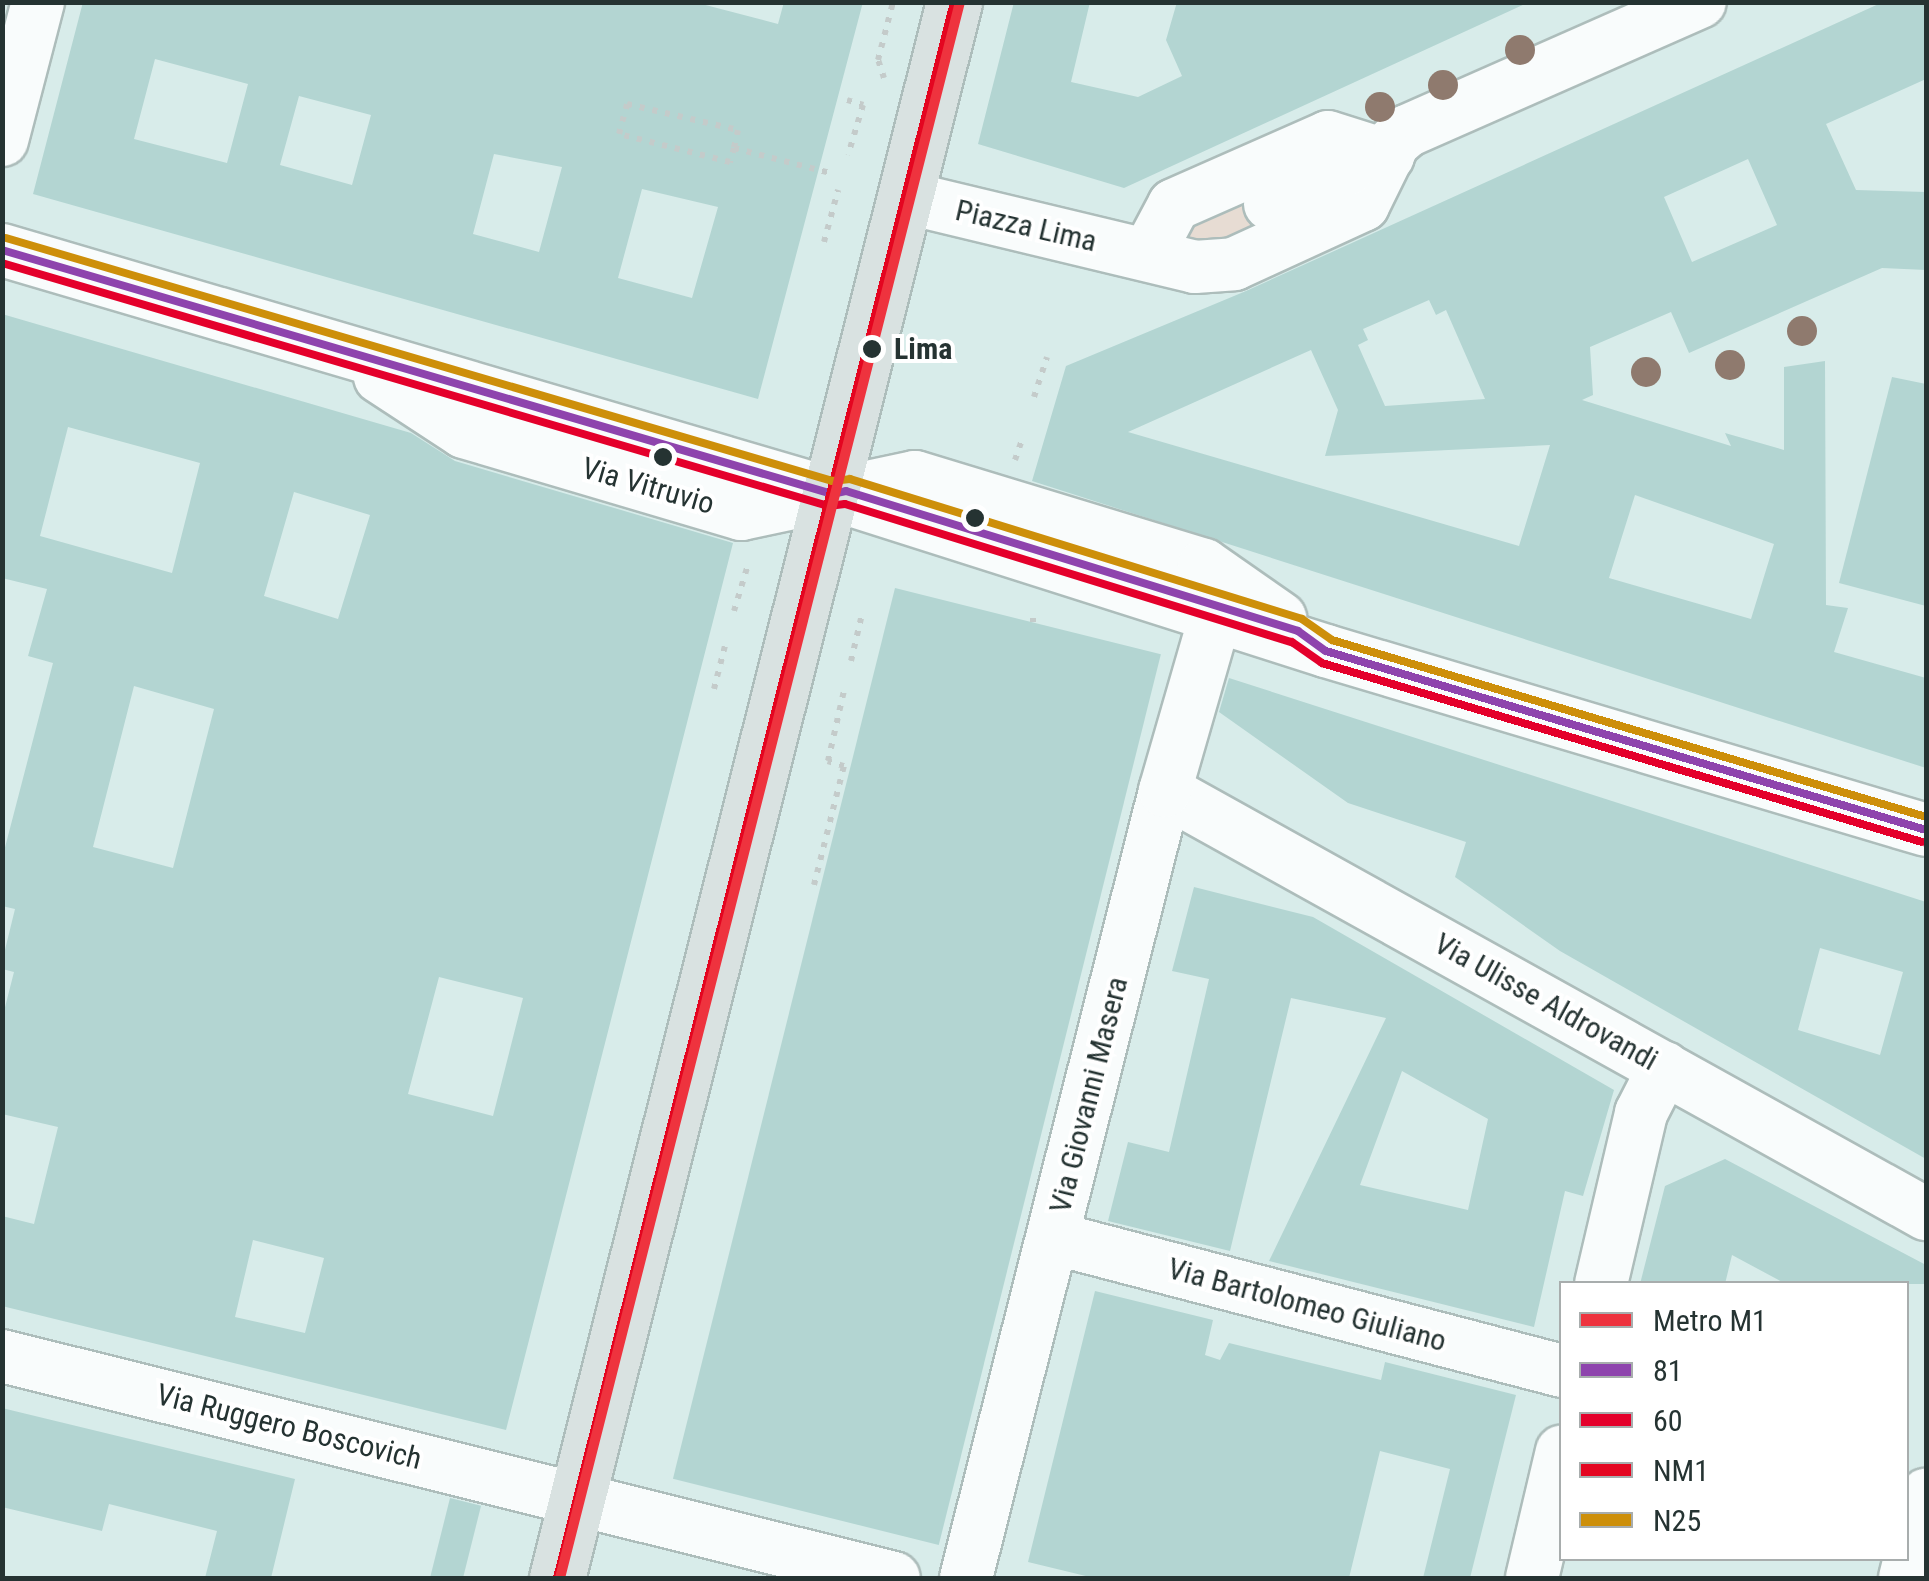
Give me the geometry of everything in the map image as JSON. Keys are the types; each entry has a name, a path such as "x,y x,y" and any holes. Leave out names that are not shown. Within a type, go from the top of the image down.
{"main road":[{"path":"557,1578 839,492 954,2"}],"street":[{"path":"2,140 38,2"},
{"path":"1268,206 1328,137 1372,151 1407,131 1700,2"},
{"path":"1148,254 1174,206 1363,205 1372,151"},
{"name":"Piazza Lima","path":"908,198 1212,269 1268,206"},
{"name":"Via Vitruvio","path":"2,250 360,355 364,366 464,432 741,514 915,478 1204,565 1312,641"},
{"path":"839,492 1216,614 1926,830"},
{"name":"Via Giovanni Masera","path":"966,1578 1164,791 1216,614"},
{"name":"Via Ulisse Aldrovandi","path":"1164,791 1926,1214"},
{"path":"1602,1281 1641,1113 1664,1068"},
{"name":"Via Bartolomeo Giuliano","path":"1053,1238 1559,1371"},
{"name":"Via Ruggero Boscovich","path":"2,1356 894,1578"},
{"path":"1532,1578 1559,1464"},
{"path":"1906,1578 1926,1495"}],"path":[{"path":"847,100 863,104 848,156"},
{"path":"628,104 738,130 734,148 730,162 620,134 628,104"},
{"path":"734,148 830,172"},
{"path":"824,242 838,190"},
{"path":"1034,397 1047,356"},
{"path":"734,611 747,568"},
{"path":"851,661 862,614"},
{"path":"714,689 725,646"},
{"path":"814,885 844,766 828,762 845,686"}],"shaded area":[{"path":"1319,150 1274,219 1230,252 1178,249 1196,209"}],"building":[{"path":"83,2 694,2 778,24 784,2 863,2 758,399 33,194","holes":["155,59 248,84 227,163 134,139","299,96 371,115 352,185 280,165","494,154 562,167 539,252 473,234","642,189 718,207 692,298 618,278"]},
{"path":"1014,2 1090,2 1071,82 1138,97 1182,76 1166,40 1177,2 1529,2 1124,188 978,144"},
{"path":"1883,2 1926,2 1926,79 1826,124 1856,190 1926,192 1926,270 1882,268 1689,353 1671,312 1590,347 1593,395 1582,400 1731,446 1725,433 1784,450 1784,367 1825,361 1826,605 1848,608 1834,652 1926,678 1926,768 1032,481 1066,366 1246,291","holes":["1748,159 1777,225 1692,262 1664,197","1429,300 1436,315 1446,310 1485,399 1385,406 1358,345 1368,340 1363,329","1311,350 1338,410 1325,456 1550,445 1519,546 1128,432","1635,495 1774,544 1751,619 1609,578"]},
{"path":"2,314 411,433 455,461 733,543 506,1430 2,1306 2,1216 34,1224 58,1127 2,1114 2,1019 14,972 2,969 2,962 15,909 2,906 2,859 53,663 28,656 47,589 2,578","holes":["68,427 200,463 172,573 40,536","294,492 370,515 338,619 264,596","134,686 214,709 173,868 93,847","439,977 523,998 493,1116 408,1094","253,1240 324,1258 305,1333 235,1317"]},
{"path":"1892,377 1926,384 1926,606 1839,583"},
{"path":"895,588 1161,654 939,1545 673,1479"},
{"path":"1229,678 1926,902 1926,1159 1560,951 1455,877 1466,842 1348,803 1219,712","holes":["1820,948 1903,972 1880,1055 1798,1030"]},
{"path":"1194,887 1313,917 1614,1090 1583,1196 1565,1191 1534,1327 1269,1261 1386,1018 1291,998 1230,1251 1108,1221 1128,1142 1169,1152 1209,979 1172,971","holes":["1402,1071 1488,1119 1468,1210 1360,1185"]},
{"path":"1725,1159 1926,1265 1926,1284 1780,1281 1732,1255 1726,1281 1641,1281 1665,1186"},
{"path":"1095,1291 1213,1320 1205,1355 1220,1360 1229,1343 1381,1380 1385,1362 1516,1395 1470,1578 1423,1578 1450,1469 1380,1451 1349,1578 1094,1578 1028,1562"},
{"path":"2,1408 295,1479 271,1578 205,1578 217,1531 109,1504 102,1531 2,1507"},
{"path":"450,1498 481,1506 463,1578 430,1578"}],"metro line":[{"name":"M1","path":"560,1578 960,2"}],"transit line":[{"name":"NM1","path":"557,1578 954,2"},
{"name":"N25","path":"6,238 832,481 850,479 1302,619 1332,640 1926,817"},
{"name":"81","path":"2,250 832,494 846,491 1298,631 1326,651 1926,830"},
{"name":"60","path":"2,263 828,506 845,504 1292,642 1322,663 1922,842"}],"place":[{"name":"Lima","path":"872,349"}]}
